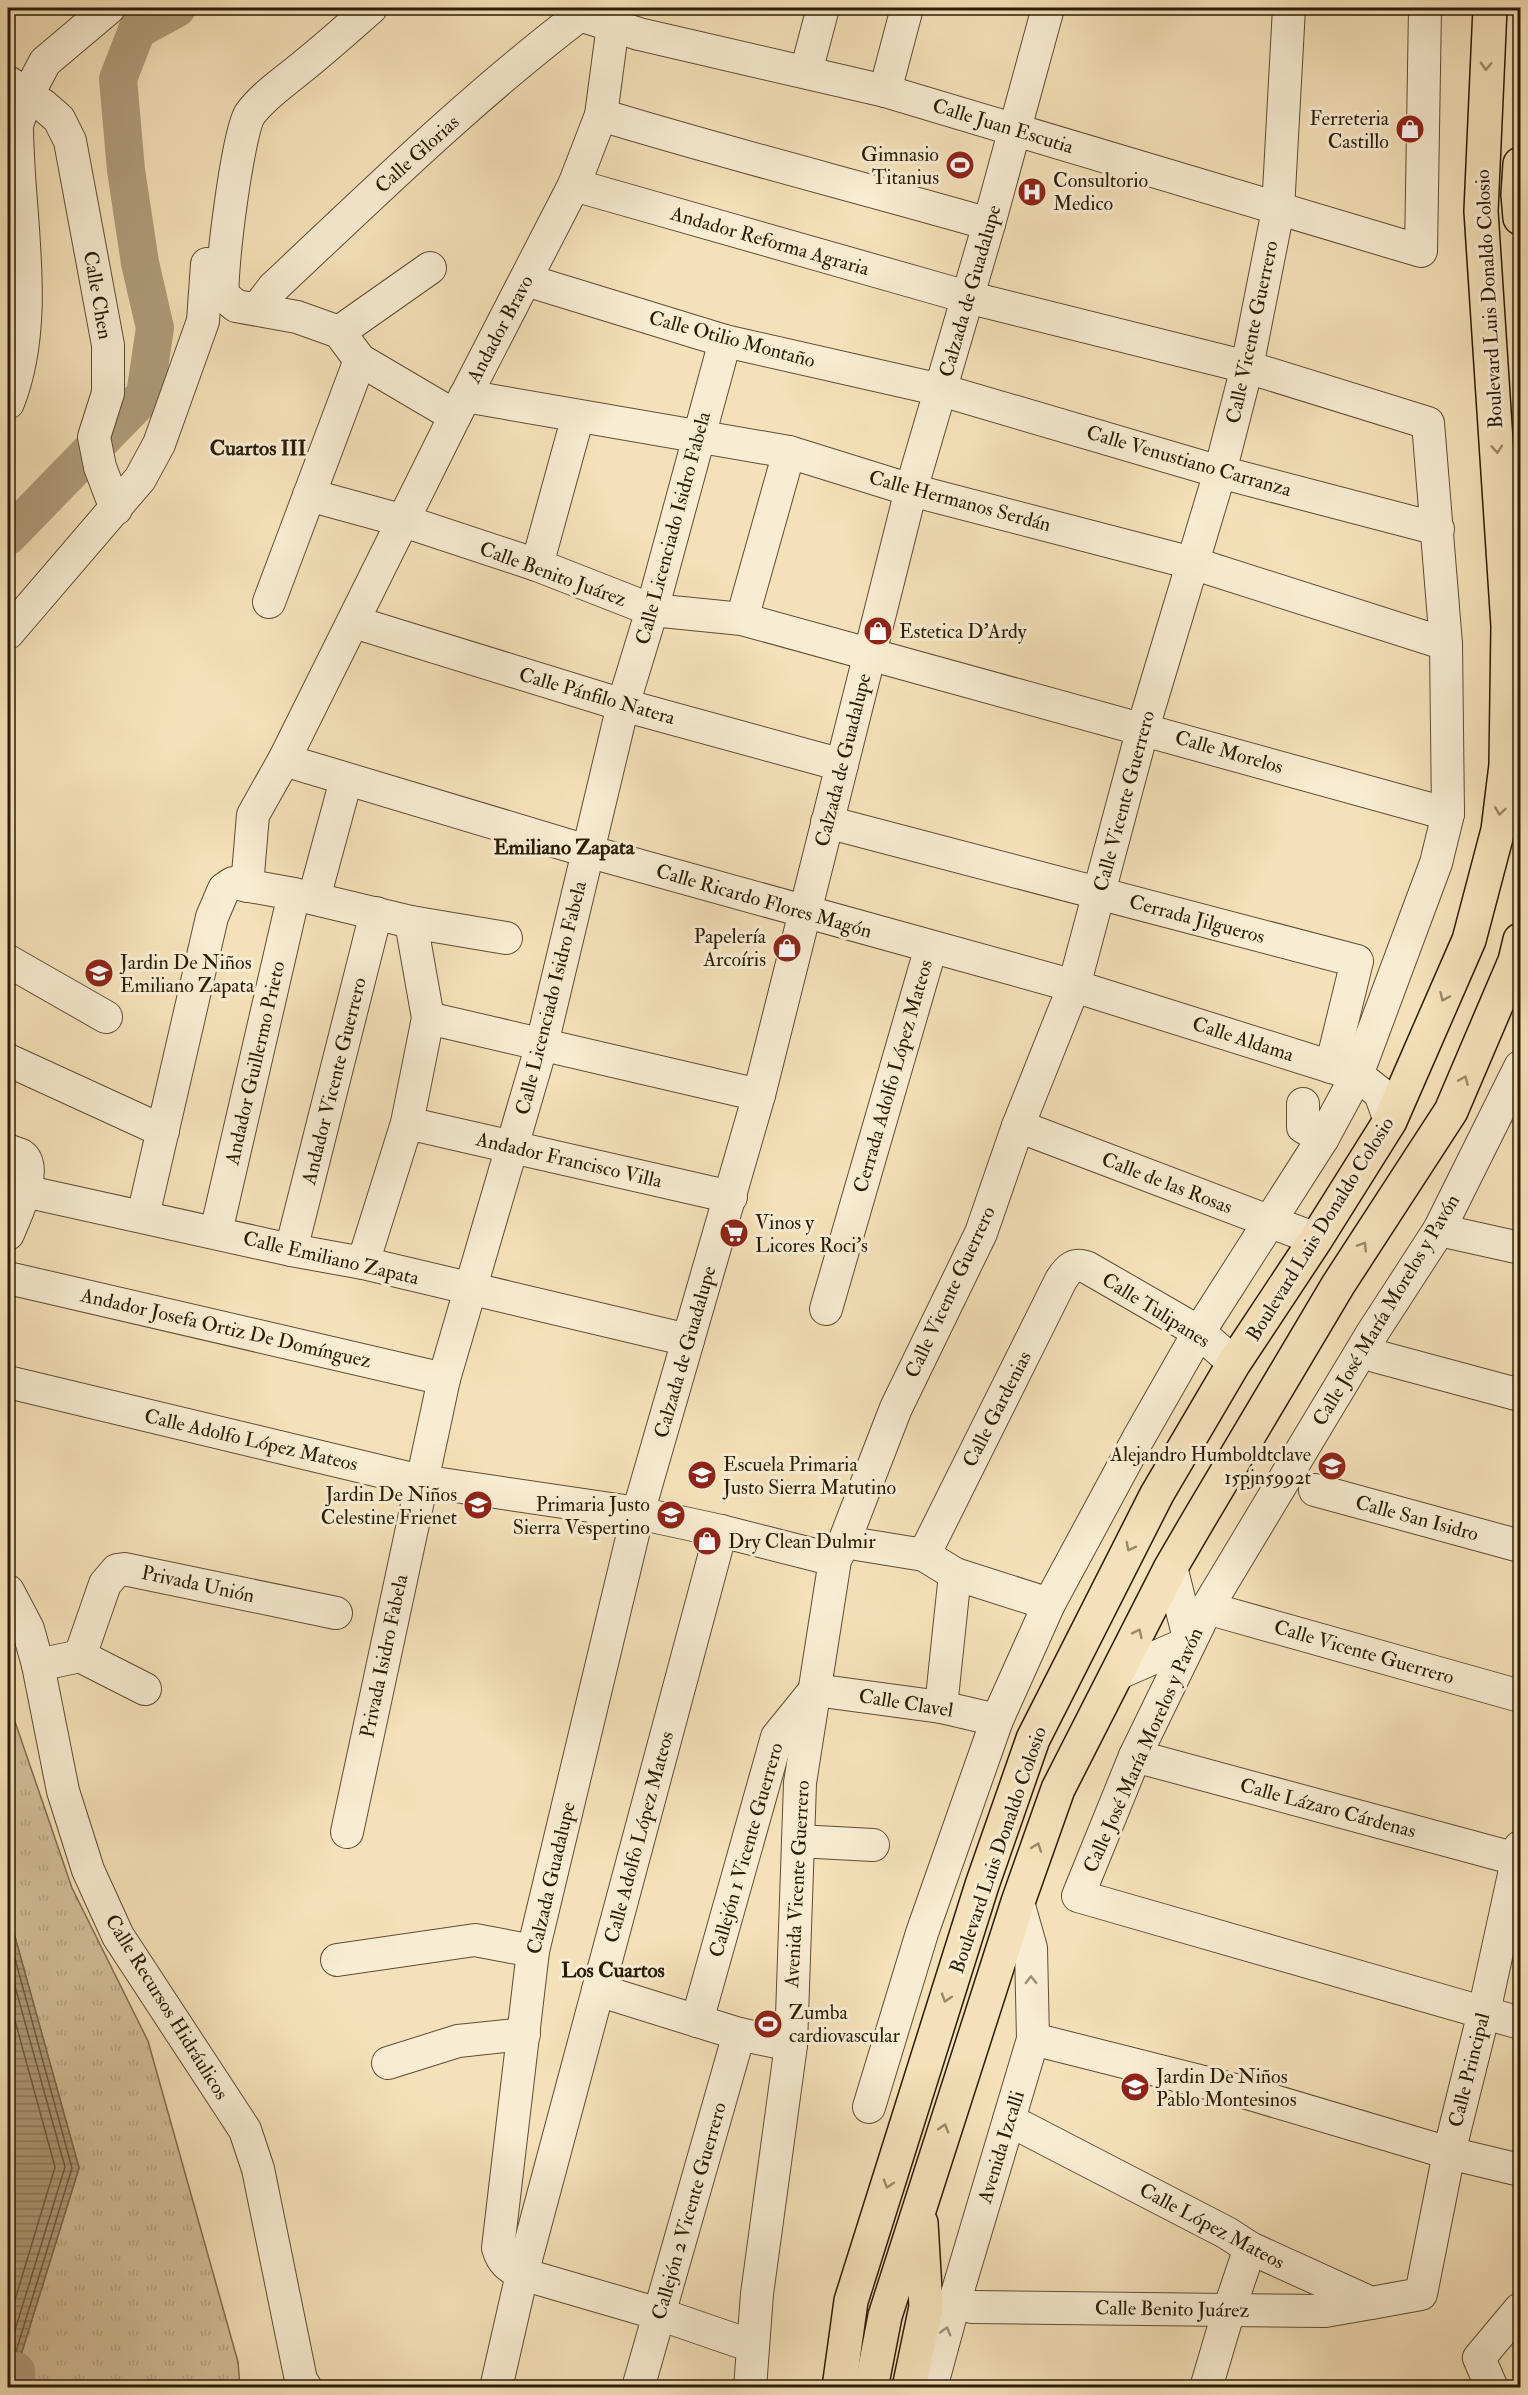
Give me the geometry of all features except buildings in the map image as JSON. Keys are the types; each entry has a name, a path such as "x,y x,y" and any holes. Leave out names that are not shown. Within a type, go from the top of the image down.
{"highway":[{"name":"Boulevard Luis Donaldo Colosio","path":"839,2388 851,2301 979,1896 1033,1739 1157,1494 1234,1364 1390,1121 1469,940 1498,830 1506,765 1508,627 1481,211 1490,8"},
{"name":"Boulevard Luis Donaldo Colosio","path":"1521,164 1518,195 1521,218"},
{"name":"Boulevard Luis Donaldo Colosio","path":"871,2388 885,2316 1018,1902 1058,1789 1171,1567 1338,1285 1451,1111 1515,961 1521,940"},
{"path":"1297,1266 1297,1274 1252,1350 1252,1358 1267,1371 1276,1369 1328,1292 1338,1285"},
{"path":"1157,1494 1170,1488 1218,1404 1227,1398 1235,1399 1247,1408 1246,1420 1199,1503 1199,1519"},
{"path":"909,2388 926,2307 920,2204"}],"street":[{"path":"8,403 20,361 27,310 17,89 109,8"},
{"path":"370,8 261,101 248,116 232,199 223,268 223,296 236,306 297,317 339,332 360,360 460,406"},
{"path":"806,72 823,8"},
{"path":"885,90 907,8"},
{"name":"Calzada de Guadalupe","path":"638,1513 759,1095 911,490 989,224 1048,8"},
{"name":"Calle Vicente Guerrero","path":"840,1551 896,1408 981,1233 1018,1126 1074,986 1143,728 1220,472 1246,367 1278,210 1289,8"},
{"name":"Calle Juan Escutia","path":"581,11 633,22 806,72 885,90 1278,210 1421,251 1425,8"},
{"name":"Calle Glorias","path":"257,309 273,288 419,152 525,57 581,11"},
{"name":"Andador Bravo","path":"247,886 253,815 284,760 460,406 574,185 633,22"},
{"name":"Calle Chen","path":"17,89 43,105 59,119 70,141 108,345 108,393 94,437 100,467 116,509"},
{"path":"601,115 714,149 840,181 989,224"},
{"name":"Andador Reforma Agraria","path":"574,185 967,297 1246,367 1428,423 1438,529"},
{"path":"8,633 140,479 159,444 203,321 207,238 211,219 219,206 232,199"},
{"path":"339,332 430,268"},
{"name":"Calle Otilio Montaño","path":"526,280 725,341 941,390"},
{"name":"Calle Licenciado Isidro Fabela","path":"421,1480 444,1379 542,1044 586,851 623,705 652,610 725,341"},
{"path":"268,602 360,360"},
{"name":"Calle Venustiano Carranza","path":"941,390 1220,472 1438,529"},
{"name":"Calle Hermanos Serdán","path":"460,406 578,416 789,452 911,490 1192,563 1446,644"},
{"path":"537,565 578,416"},
{"path":"742,619 789,452"},
{"name":"Calle Benito Juárez","path":"309,495 404,521 537,565 652,610 742,619 870,656"},
{"path":"869,2107 922,1933 997,1720 1049,1604 1199,1332 1323,1138 1344,1071 1436,863 1448,814 1446,644 1438,529"},
{"name":"Calle Pánfilo Natera","path":"354,622 623,705 842,765"},
{"name":"Calle Morelos","path":"870,656 1143,728 1448,814"},
{"name":"Calle Ricardo Flores Magón","path":"284,760 586,851 1074,986"},
{"name":"Andador Guillermo Prieto","path":"216,1232 304,896 346,780"},
{"name":"Cerrada Jilgueros","path":"827,822 1357,961 1344,1071"},
{"path":"142,1216 212,917 224,889 233,883 304,896 411,922 506,938"},
{"name":"Andador Vicente Guerrero","path":"291,1250 376,913"},
{"path":"363,1263 407,1123 428,1018 411,922"},
{"name":"Cerrada Adolfo López Mateos","path":"826,1309 930,947"},
{"path":"8,961 106,1017"},
{"name":"Calle Aldama","path":"1074,986 1344,1071 1380,1093 1390,1121"},
{"path":"428,1018 759,1095"},
{"path":"8,1060 163,1131"},
{"name":"Calle José María Morelos y Pavón","path":"1518,1080 1439,1230 1365,1345 1207,1608 1135,1756 1078,1896 1521,2023"},
{"path":"1303,1104 1303,1127 1323,1138"},
{"name":"Andador Francisco Villa","path":"407,1123 731,1197"},
{"name":"Calle de las Rosas","path":"1018,1126 1316,1239"},
{"path":"8,1150 21,1155 26,1161 28,1172 24,1191 8,1234"},
{"name":"Calle Emiliano Zapata","path":"24,1191 291,1250 363,1263 688,1340"},
{"path":"1439,1230 1521,1248"},
{"name":"Calle Tulipanes","path":"1074,1266 1081,1265 1088,1268 1199,1332 1234,1364"},
{"name":"Calle Gardenias","path":"924,1555 1061,1280 1066,1271 1074,1266"},
{"name":"Andador Josefa Ortiz De Domínguez","path":"8,1278 444,1379"},
{"path":"1375,1356 1521,1395"},
{"name":"Calle Adolfo López Mateos","path":"8,1382 421,1480 638,1513 721,1531 840,1551 924,1555"},
{"name":"Privada Isidro Fabela","path":"347,1832 421,1480"},
{"name":"Calle San Isidro","path":"1315,1490 1521,1546"},
{"name":"Calzada Guadalupe","path":"522,2274 509,2267 501,2259 498,2248 533,1951 638,1513"},
{"name":"Calle Adolfo López Mateos","path":"496,2388 522,2274 721,1531"},
{"name":"Avenida Vicente Guerrero","path":"750,2388 752,2346 790,2045 800,1783 840,1551"},
{"path":"924,1555 955,1574 1049,1604"},
{"path":"1119,1673 1190,1642 1171,1567"},
{"name":"Privada Unión","path":"80,1656 105,1584 117,1570 124,1569 336,1613"},
{"path":"941,1707 955,1574"},
{"name":"Calle Recursos Hidráulicos","path":"8,1592 28,1629 38,1665 63,1791 93,1881 117,1936 245,2130 258,2169 301,2380 306,2388"},
{"name":"Calle Vicente Guerrero","path":"1207,1608 1521,1696"},
{"path":"38,1665 80,1656 145,1689"},
{"name":"Calle Clavel","path":"815,1690 941,1707 997,1720"},
{"name":"Callejón 1 Vicente Guerrero","path":"697,2021 777,1737 815,1690"},
{"name":"Calle Lázaro Cárdenas","path":"1135,1756 1520,1856"},
{"path":"798,1841 873,1845"},
{"name":"Calle Principal","path":"1371,2303 1422,2294 1449,2153 1520,1856"},
{"name":"Avenida Izcalli","path":"931,2388 952,2307 1033,2039 1031,1948 1018,1902"},
{"path":"337,1960 476,1940 533,1951"},
{"path":"598,1990 739,2034 790,2045"},
{"path":"388,2063 458,2041 524,2034"},
{"name":"Callejón 2 Vicente Guerrero","path":"638,2388 739,2034"},
{"path":"1033,2039 1247,2093 1449,2153 1521,2170"},
{"name":"Calle López Mateos","path":"1009,2120 1227,2233 1250,2248 1371,2303"},
{"path":"1206,2388 1250,2248"},
{"path":"522,2274 659,2314 752,2346"},
{"name":"Calle Benito Juárez","path":"972,2307 1325,2311 1371,2303"},
{"path":"1492,2388 1479,2358 1521,2309"}],"green space":[{"path":"8,1709 11,1710 72,1888 148,2041 238,2362 240,2387 8,2388 8,2382 16,2371 79,2168 12,1926 8,1921"}],"water":[{"path":"8,1921 12,1926 79,2168 16,2371 8,2382"}],"waterway":[{"path":"8,536 145,395 155,328 140,263 126,170 118,79 137,30 177,8"},
{"path":"16,2371 17,2388"}],"place":[{"name":"Ferreteria Castillo","path":"1410,129"},
{"name":"Gimnasio Titanius","path":"960,165"},
{"name":"Consultorio Medico","path":"1032,192"},
{"name":"Estetica D'Ardy","path":"878,631"},
{"name":"Papelería Arcoíris","path":"787,948"},
{"name":"Jardin De Niños Emiliano Zapata","path":"99,973"},
{"name":"Vinos y Licores Roci's","path":"734,1233"},
{"name":"Alejandro Humboldtclave 15pjn5992t","path":"1332,1466"},
{"name":"Escuela Primaria Justo Sierra Matutino","path":"702,1475"},
{"name":"Jardin De Niños Celestine Frienet","path":"478,1505"},
{"name":"Primaria Justo Sierra Vespertino","path":"671,1515"},
{"name":"Dry Clean Dulmir","path":"707,1541"},
{"name":"Zumba cardiovascular","path":"768,2024"},
{"name":"Jardin De Niños Pablo Montesinos","path":"1135,2087"}],"district":[{"name":"Cuartos III","path":"258,448"},
{"name":"Emiliano Zapata","path":"564,847"},
{"name":"Los Cuartos","path":"613,1970"}]}
